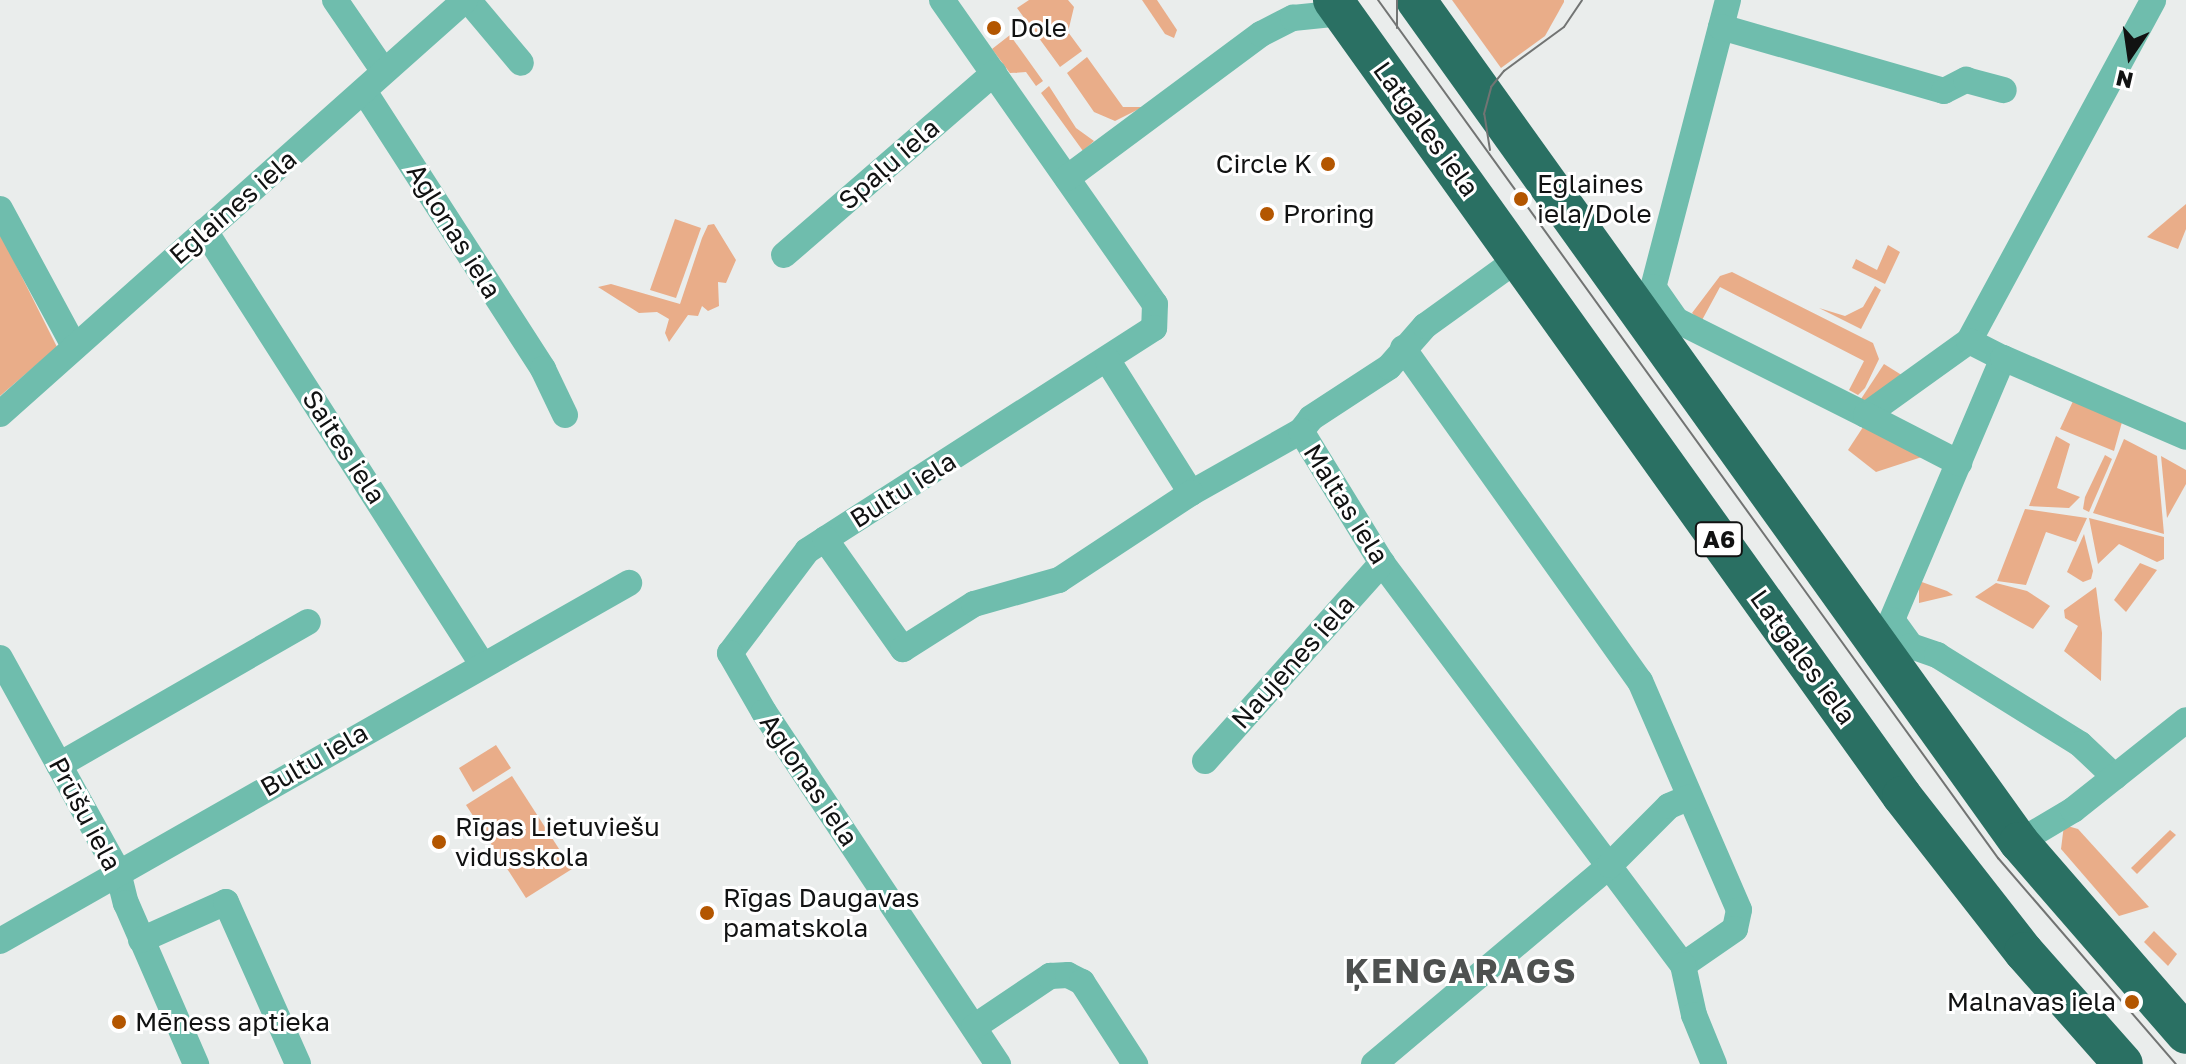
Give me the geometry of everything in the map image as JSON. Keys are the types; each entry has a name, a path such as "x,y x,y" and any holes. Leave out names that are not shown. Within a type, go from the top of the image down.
{"highway":[{"name":"A6","path":"1416,0 1653,310 1890,641 2019,842 2073,910 2186,1034"},
{"name":"Latgales iela","path":"1338,7 1902,796 2024,952 2123,1064"},
{"path":"2024,952 2073,910"}],"street":[{"path":"335,0 383,70"},
{"path":"467,0 521,63"},
{"name":"Eglaines iela","path":"0,414 364,91 383,70 467,0"},
{"path":"942,0 1155,304 1154,328 1108,361 1191,493"},
{"path":"1728,0 1656,273 1653,310 1959,463"},
{"path":"1866,415 1969,341 2153,0"},
{"path":"1067,178 1261,34 1287,11 1338,7"},
{"path":"1721,27 1944,91 1966,80 2004,90"},
{"name":"Spaļu iela","path":"784,255 994,73"},
{"name":"Aglonas iela","path":"364,91 543,369 565,415"},
{"path":"0,209 74,346"},
{"name":"Saites iela","path":"205,231 482,664"},
{"path":"1301,431 1311,418 1389,367 1425,326 1518,259"},
{"path":"1969,341 2186,437"},
{"path":"1403,348 1640,681 1739,910 1735,929 1683,965"},
{"path":"2003,358 1892,620 1890,641 1937,655 2080,744 2115,777"},
{"name":"Bultu iela","path":"730,653 796,560 1108,361"},
{"name":"Maltas iela","path":"825,539 903,649 974,604 1059,580 1191,493 1301,431 1382,563 1683,965 1694,1015 1714,1064"},
{"name":"Naujenes iela","path":"1205,761 1382,563"},
{"name":"Bultu iela","path":"0,941 629,583"},
{"path":"59,765 308,622"},
{"name":"Aglonas iela","path":"730,653 764,712 998,1064"},
{"name":"Prūšu iela","path":"0,658 118,872 141,940 196,1064"},
{"path":"2019,842 2115,777 2186,720"},
{"path":"1374,1064 1610,865 1669,806 1688,798"},
{"path":"141,940 226,902 298,1064"},
{"path":"974,1027 1050,976 1068,975 1082,982 1135,1064"}],"shaded area":[{"path":"1029,0 1068,0 1074,7 1068,32 1082,51 1060,67 1017,8"},
{"path":"1142,0 1157,0 1177,30 1174,38 1165,34"},
{"path":"1452,0 1564,2 1545,36 1501,68"},
{"path":"1010,35 1043,81 1036,86 1026,72 1010,73 992,49"},
{"path":"1087,57 1123,107 1143,107 1115,121 1094,112 1067,73"},
{"path":"1049,86 1076,128 1094,141 1083,151 1041,93"},
{"path":"2186,204 2186,229 2178,249 2147,237"},
{"path":"675,219 701,228 676,298 650,290"},
{"path":"714,224 736,260 726,283 718,282 719,306 708,311 702,306 698,316 688,315 669,342 665,333 669,319 657,312 639,313 598,287 611,284 680,304 702,238 708,225"},
{"path":"0,233 57,347 0,396"},
{"path":"1888,245 1900,252 1885,284 1852,268 1856,259 1877,270"},
{"path":"1732,272 1873,343 1879,359 1865,388 1858,395 1849,390 1864,361 1720,287 1701,322 1692,313 1720,276"},
{"path":"1875,286 1881,290 1861,329 1819,308 1845,316 1863,307"},
{"path":"1884,364 1908,379 1880,400 1859,402"},
{"path":"2074,399 2122,422 2114,451 2060,429"},
{"path":"1867,421 1928,455 1876,472 1848,450"},
{"path":"2056,436 2070,444 2057,488 2080,497 2069,508 2029,506"},
{"path":"2124,439 2157,456 2164,534 2093,513"},
{"path":"2105,455 2112,459 2089,512 2083,509 2085,497"},
{"path":"2161,456 2186,470 2186,484 2167,518"},
{"path":"2025,509 2087,518 2076,542 2046,532 2026,585 1997,581"},
{"path":"2089,518 2164,537 2164,559 2157,562 2119,544 2098,564"},
{"path":"2084,534 2093,571 2091,579 2083,582 2067,572"},
{"path":"2140,563 2157,570 2126,612 2114,600"},
{"path":"1919,581 1947,591 1953,595 1919,603"},
{"path":"1996,583 2027,591 2050,606 2033,629 1975,597"},
{"path":"2096,587 2102,633 2101,681 2064,651 2078,626 2065,618 2064,610"},
{"path":"496,745 511,768 473,792 459,768"},
{"path":"512,776 572,869 526,898 466,805"},
{"path":"2064,825 2078,829 2149,907 2119,916 2061,849"},
{"path":"2170,830 2176,835 2137,874 2131,868"},
{"path":"2154,931 2177,954 2168,966 2144,942"}],"tram line":[{"path":"1378,0 1998,858 2176,1064"},
{"path":"1397,0 1397,28"},
{"path":"1490,150 1484,114 1491,87 1504,71 1564,27 1582,0"}],"place":[{"name":"Dole","path":"994,28"},
{"name":"Circle K","path":"1328,164"},
{"name":"Eglaines iela/Dole","path":"1521,199"},
{"name":"Proring","path":"1267,214"},
{"name":"Rīgas Lietuviešu vidusskola","path":"439,842"},
{"name":"Rīgas Daugavas pamatskola","path":"707,913"},
{"name":"Malnavas iela","path":"2132,1002"},
{"name":"Mēness aptieka","path":"119,1022"}],"district":[{"name":"ĶENGARAGS","path":"1461,971"}]}
